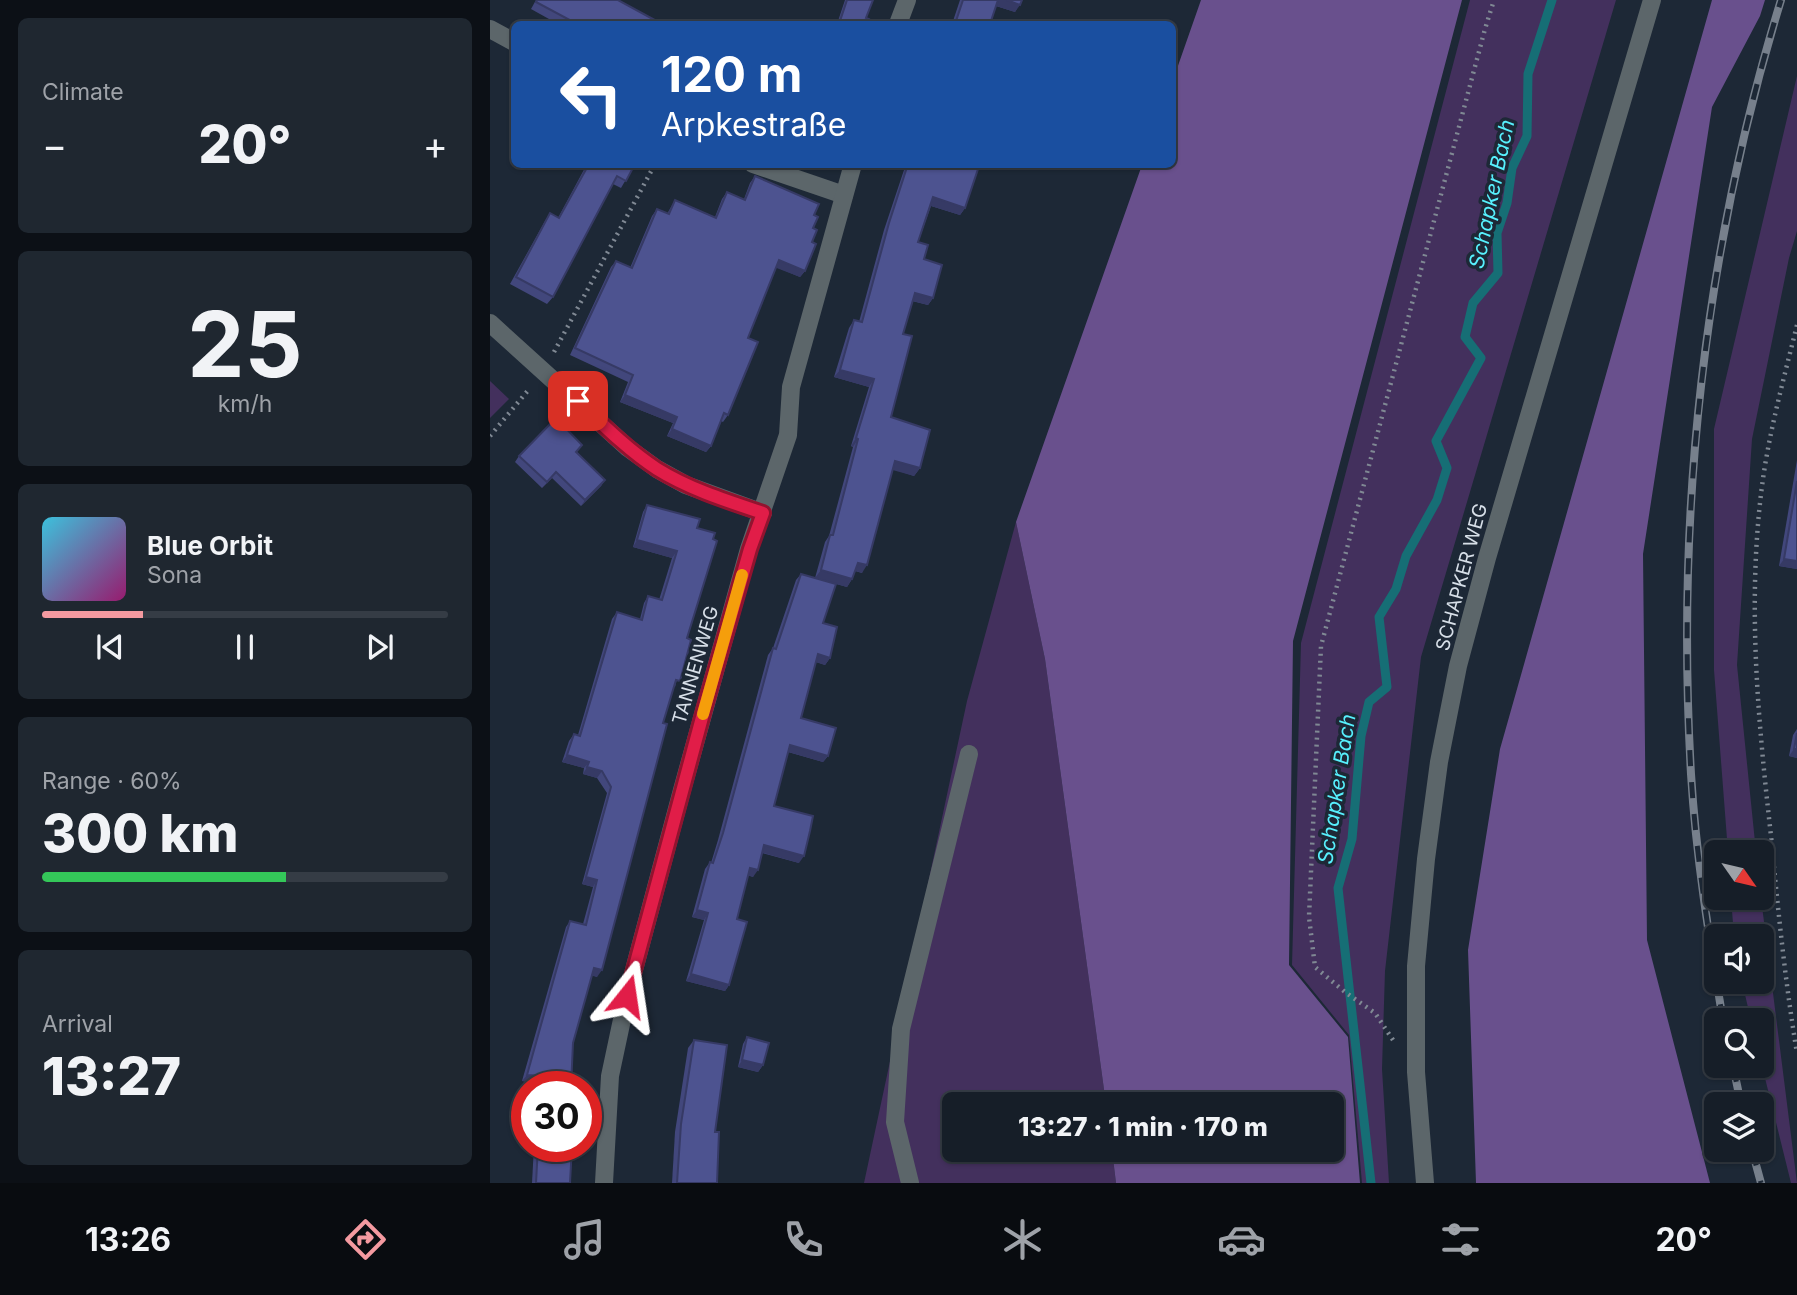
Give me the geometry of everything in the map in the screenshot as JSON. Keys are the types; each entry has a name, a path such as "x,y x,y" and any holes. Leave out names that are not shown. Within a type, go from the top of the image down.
{"street":[{"path":"899,21 907,0"},
{"name":"SCHAPKER WEG","path":"1426,1183 1416,1072 1416,966 1426,859 1458,666 1487,558 1652,0"},
{"path":"490,29 511,40"},
{"path":"765,168 844,195"},
{"name":"TANNENWEG","path":"604,1183 610,1076 627,996 685,777 750,549 788,435 792,387 852,168"},
{"path":"490,323 628,448 657,469 687,485 763,513"},
{"path":"910,1183 895,1122 901,1029 969,754"}],"path":[{"path":"1375,1013 1315,967 1309,917 1321,646 1494,0"},
{"path":"490,436 544,370 653,168"},
{"path":"1797,325 1762,485 1755,564 1759,723 1788,997 1797,1053"},
{"path":"1788,997 1797,993"}],"shaded area":[{"path":"1201,0 1462,0 1293,641 1289,965 1348,1037 1360,1183 1116,1183 1113,1162 1344,1162 1344,1092 1104,1092 1045,659 1016,522 1141,168 1176,168 1176,71"},
{"path":"1470,0 1616,0 1421,657 1385,971 1382,1069 1389,1183 1362,1183 1349,1035 1292,965 1301,643"},
{"path":"1712,0 1765,0 1760,16 1712,107 1643,554 1647,940 1710,1183 1476,1183 1468,950 1500,749"},
{"path":"1797,76 1797,231 1789,258 1752,439 1737,665 1755,840 1727,840 1714,670 1714,429"},
{"path":"490,381 509,399 490,418"},
{"path":"1016,522 1045,659 1104,1092 942,1092 942,1162 1113,1162 1116,1183 864,1183 967,701"},
{"path":"1732,910 1763,910 1764,924 1733,924"},
{"path":"1745,994 1773,994 1797,1183 1791,1183 1774,1114 1774,1092 1768,1092 1765,1078 1774,1078 1774,1008 1748,1008"}],"building":[{"path":"618,0 656,21 571,21 536,2"},
{"path":"847,0 873,0 866,18 868,21 840,21"},
{"path":"963,0 998,0 991,21 956,21"},
{"path":"1007,0 1022,0 1020,5"},
{"path":"587,168 633,168 626,181 617,176 553,297 516,277 550,213 559,218"},
{"path":"907,168 978,168 965,208 933,197 918,242 928,245 924,259 942,265 933,298 915,293 903,334 912,336 891,417 930,430 920,468 895,461 867,565 858,563 852,579 821,570 830,535 833,535 858,439 856,438 874,379 840,370 854,320 862,322"},
{"path":"755,176 819,204 814,215 818,217 813,228 817,230 812,242 816,244 805,271 779,260 748,338 758,342 728,415 724,413 711,446 672,429 677,417 625,395 633,375 575,348 616,261 632,268 657,209 669,214 675,200 716,218 727,192 745,200"},
{"path":"556,418 582,445 576,452 605,480 585,500 556,472 547,482 519,456"},
{"path":"1797,481 1797,561 1784,559"},
{"path":"647,505 700,519 697,528 715,533 713,539 717,541 687,638 691,640 680,681 676,680 663,723 667,724 602,970 594,968 573,1043 572,1071 528,1071 570,921 586,925 597,880 586,877 611,787 602,771 587,767 589,762 567,755 574,734 580,736 617,612 642,620 648,596 662,600 677,551 637,540"},
{"path":"801,574 836,584 823,623 837,627 830,658 818,654 801,718 836,728 828,756 790,745 774,806 813,816 804,856 764,845 758,870 750,868 737,919 747,922 729,985 691,974 708,913 697,910 710,862 713,863 723,833 773,648 776,649"},
{"path":"747,1037 769,1043 763,1065 742,1060"},
{"path":"694,1040 727,1045 715,1132 719,1132 717,1183 677,1183 681,1124"},
{"path":"537,1162 571,1162 570,1183 536,1183"}],"waterway":[{"name":"Schapker Bach","path":"1371,1183 1338,888 1352,839 1361,736 1369,702 1387,687 1379,617 1396,589 1406,556 1437,500 1447,468 1436,441 1481,358 1465,337 1473,303 1498,273 1497,233 1507,203 1512,168 1527,136 1528,74 1552,0"}],"railway":[{"path":"1721,1008 1696,836 1691,774 1687,676 1693,480 1701,383 1732,190 1754,95 1781,0"},
{"path":"1736,1078 1738,1092"},
{"path":"1755,1162 1761,1183"}],"slow traffic":[{"path":"703,714 742,575"}],"route":[{"path":"578,401 628,448 657,469 687,485 763,513 750,549 704,710 627,996"}]}
